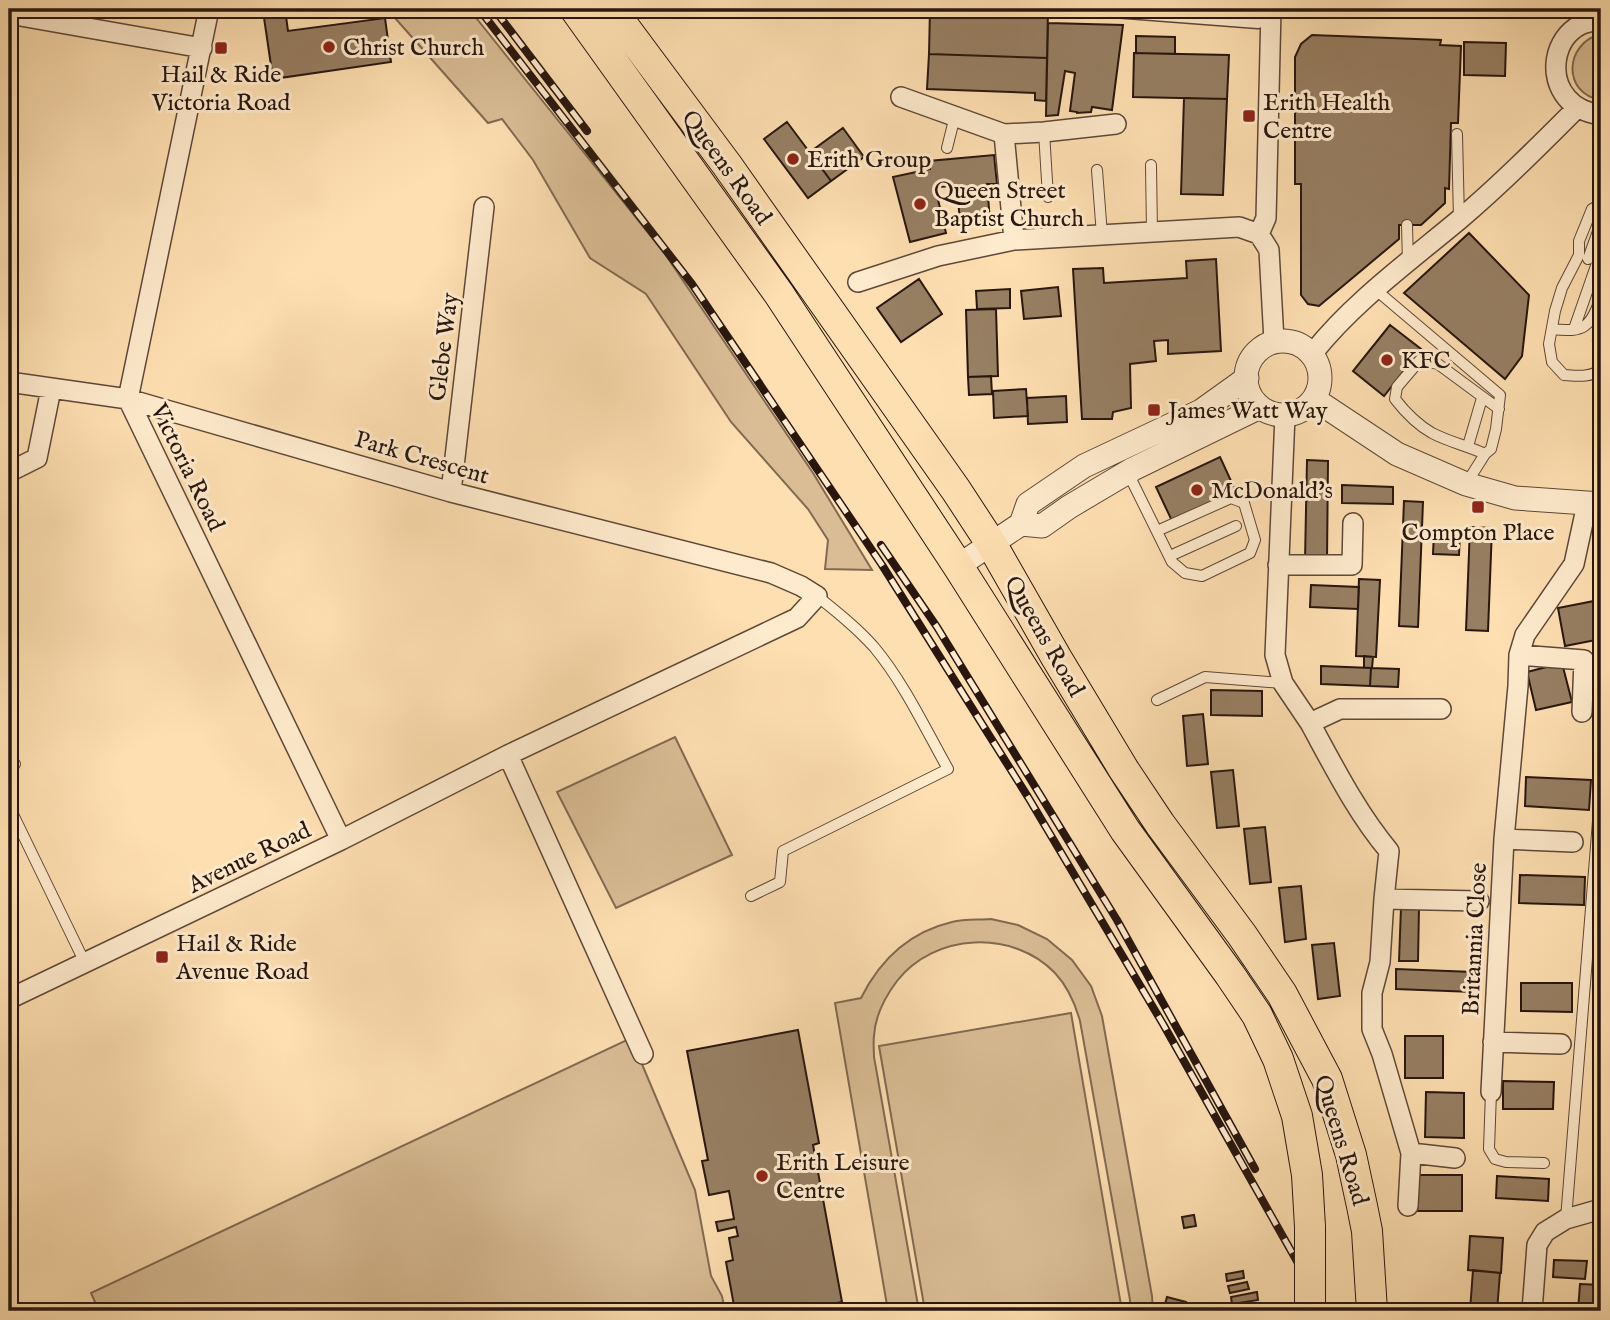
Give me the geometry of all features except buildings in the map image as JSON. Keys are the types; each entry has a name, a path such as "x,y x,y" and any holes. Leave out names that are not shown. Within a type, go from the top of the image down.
{"main road":[{"name":"Queens Road","path":"575,9 779,293 958,566 1125,830 1257,1015 1278,1059 1297,1116 1307,1175 1310,1311"},
{"name":"Queens Road","path":"611,9 727,165 956,490 992,545 1124,770 1282,994 1327,1079 1351,1155 1367,1231 1373,1311"}],"street":[{"name":"Victoria Road","path":"209,9 128,399 341,840"},
{"path":"1101,9 1265,15 1266,218 1259,234"},
{"path":"9,14 202,48"},
{"path":"1601,19 1580,24 1567,35 1556,58 1556,75 1565,96 1588,113 1601,115"},
{"path":"901,97 1004,134 1116,124"},
{"path":"1313,353 1327,335 1376,290 1498,187 1577,107"},
{"path":"1004,134 1014,240"},
{"name":"Glebe Way","path":"451,492 484,208"},
{"path":"858,282 938,256 1014,240 1239,227 1259,234 1269,250 1274,341"},
{"path":"1274,341 1295,342 1313,353 1319,372 1318,391 1309,406 1298,413 1272,413 1260,407 1251,398 1247,387 1247,367 1252,357 1261,347 1274,341"},
{"path":"958,566 1021,524 1028,504 1084,466 1201,411 1247,378"},
{"name":"Park Crescent","path":"9,382 128,399 451,492 771,573 817,596"},
{"path":"9,472 37,458 51,389"},
{"path":"1314,399 1396,454 1466,484 1515,498 1594,504"},
{"path":"1021,524 1042,526 1128,472 1260,407"},
{"path":"1285,415 1275,655 1283,682 1374,833 1389,851 1380,962 1372,993 1372,1029 1411,1153 1408,1206"},
{"name":"Britannia Close","path":"1491,1092 1504,839 1519,655 1525,635 1574,564 1594,504"},
{"path":"1278,565 1352,565 1353,523"},
{"name":"Avenue Road","path":"9,999 341,840 508,755 797,618 817,596"},
{"path":"1519,655 1584,660 1582,712"},
{"path":"1310,723 1340,709 1441,709"},
{"path":"508,755 643,1054"},
{"name":"Britannia Close","path":"1504,839 1573,842"},
{"path":"1384,899 1479,901"},
{"name":"Britannia Close","path":"1493,1042 1560,1044"},
{"path":"1411,1153 1455,1158"},
{"path":"1532,1311 1537,1245 1545,1233 1566,1219 1601,1209"}],"lane":[{"path":"947,148 954,116"},
{"path":"1044,132 1048,197"},
{"path":"1457,134 1459,220"},
{"path":"1151,165 1152,232"},
{"path":"1097,170 1102,235"},
{"path":"1591,260 1579,241 1592,209 1601,204"},
{"path":"1574,330 1601,223"},
{"path":"1407,225 1408,263"},
{"path":"1591,260 1562,288 1549,344 1552,362 1564,375 1582,377 1601,369"},
{"path":"1376,290 1500,395 1491,449 1466,484"},
{"path":"1552,330 1580,328 1594,318 1601,297"},
{"path":"1485,454 1431,432 1406,413 1395,399 1396,387 1420,360 1438,364 1499,409"},
{"path":"1468,446 1482,398"},
{"path":"1128,472 1172,562 1185,573 1202,576 1250,553 1255,540 1244,503 1231,498 1157,531"},
{"path":"1170,556 1236,526"},
{"path":"751,896 780,882 783,851 948,769 900,683 874,647 817,596"},
{"path":"1157,700 1205,677 1283,682"},
{"path":"1566,1219 1596,905 1601,784"},
{"path":"9,806 85,963"},
{"path":"1491,1092 1489,1149 1495,1159 1544,1163"}],"shaded area":[{"path":"387,9 469,9 665,254 813,473 872,570 825,569 828,540 808,509 731,422 646,294 590,258 533,160 502,119 488,123"},
{"path":"1601,34 1601,100 1588,96 1579,88 1572,68 1580,47"},
{"path":"675,737 732,855 616,908 557,792"},
{"path":"991,919 1018,925 1047,939 1072,960 1091,986 1102,1016 1153,1311 1130,1311 1076,1008 1064,984 1038,959 1018,949 974,942 931,953 913,965 893,987 876,1021 874,1057 919,1311 888,1311 835,1003 861,998 887,960 909,940 922,933 957,921"},
{"path":"1071,1013 1122,1311 925,1311 879,1046"},
{"path":"631,1038 695,1190 711,1276 722,1296 725,1311 99,1311 91,1293"}],"railway":[{"path":"479,9 692,284 882,565 1028,797 1163,1024 1325,1311"},
{"path":"494,9 587,131"},
{"path":"881,545 937,627 1117,920 1255,1169"}],"place":[{"name":"Christ Church","path":"329,47"},
{"name":"Hail & Ride Victoria Road","path":"221,48"},
{"name":"Erith Health Centre","path":"1249,116"},
{"name":"Erith Group","path":"793,159"},
{"name":"Queen Street Baptist Church","path":"920,204"},
{"name":"KFC","path":"1387,360"},
{"name":"James Watt Way","path":"1154,410"},
{"name":"McDonald's","path":"1197,490"},
{"name":"Compton Place","path":"1478,507"},
{"name":"Hail & Ride Avenue Road","path":"162,957"},
{"name":"Erith Leisure Centre","path":"762,1176"}]}
